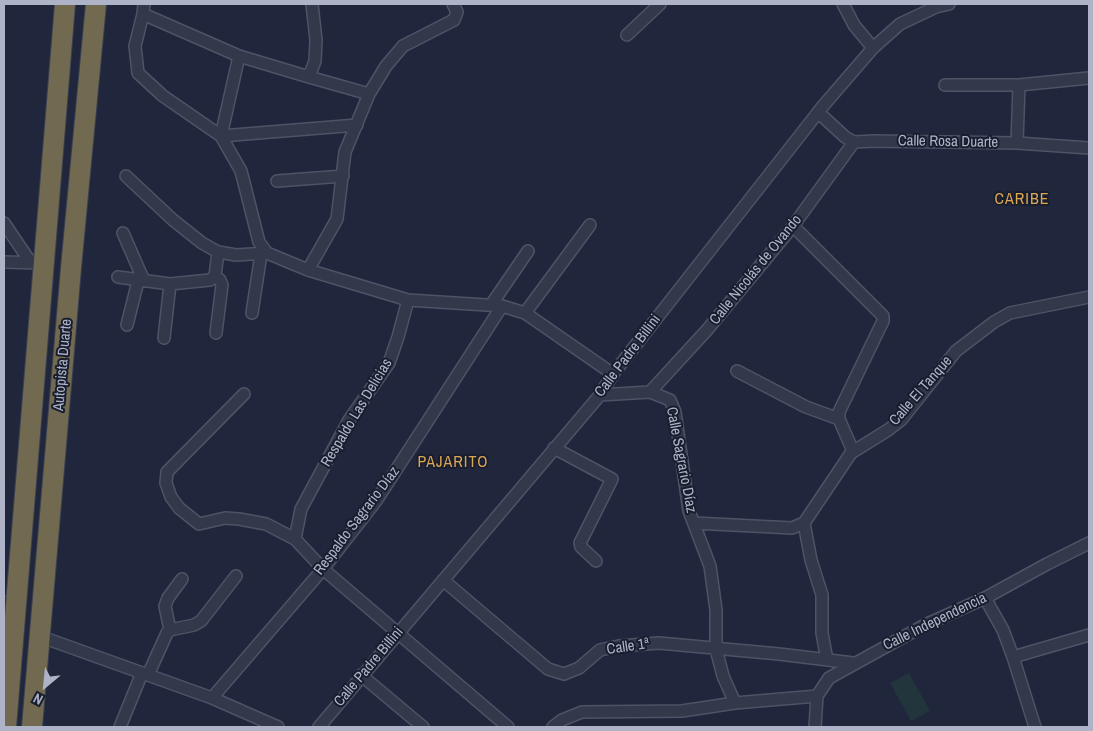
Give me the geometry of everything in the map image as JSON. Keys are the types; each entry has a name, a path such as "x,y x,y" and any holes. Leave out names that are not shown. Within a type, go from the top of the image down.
{"highway":[{"name":"Autopista Duarte","path":"6,727 7,608 37,263 65,4"},
{"name":"Autopista Duarte","path":"32,727 71,268 96,4"},
{"path":"37,263 71,268"}],"street":[{"path":"309,78 315,61 316,40 312,4"},
{"path":"308,270 337,219 346,149 370,94 386,66 404,46 454,20 456,12 453,4"},
{"path":"627,35 660,4"},
{"path":"843,4 854,25 873,48"},
{"name":"Calle Padre Billini","path":"324,726 361,675 600,395 613,374 818,112 873,48 900,24 936,7 949,4"},
{"path":"252,314 264,254 259,242 241,171 221,136 163,96 138,73 135,46 144,9 239,56 309,78 370,94"},
{"path":"221,136 239,56"},
{"path":"945,85 1019,85 1089,78"},
{"path":"1018,143 1019,85"},
{"path":"818,112 845,137 854,142"},
{"path":"221,136 357,125"},
{"name":"Calle Rosa Duarte","path":"854,142 874,140 1018,143 1089,148"},
{"name":"Calle Nicolás de Ovando","path":"650,392 707,330 793,226 854,142"},
{"path":"126,176 173,220 202,243 218,252 236,255 264,254 308,270 408,300 496,306 525,313 613,374"},
{"path":"277,181 343,176"},
{"path":"4,223 37,263"},
{"path":"525,313 590,226"},
{"path":"793,226 883,316 883,321 839,412 839,419 853,451"},
{"path":"123,233 141,281 127,325"},
{"name":"Respaldo Sagrario Díaz","path":"212,698 323,569 376,501 528,251"},
{"path":"118,277 170,284 210,280 214,276 218,252"},
{"path":"4,262 37,263"},
{"path":"214,276 220,280 222,285 216,333"},
{"path":"164,338 170,284"},
{"name":"Calle El Tanque","path":"804,523 851,453 901,420 956,351 994,322 1010,313 1089,297"},
{"name":"Respaldo Las Delicias","path":"295,539 302,510 349,420 389,364 408,300"},
{"path":"737,371 806,407 839,419"},
{"name":"Calle Sagrario Díaz","path":"600,395 650,392 670,400 675,412 689,511 710,566 716,610 716,649 723,676 735,703"},
{"path":"244,394 167,472 166,483 171,497 179,508 199,524 225,518 239,519 266,524 295,539 323,569 508,727"},
{"path":"554,448 612,479 580,543 581,547 596,561"},
{"path":"694,523 792,528 804,523 811,560 822,595 822,632 827,660"},
{"name":"Calle Independencia","path":"817,696 829,678 853,663 925,625 985,598 1089,543"},
{"path":"120,727 167,633 170,630 194,625 201,621 236,576"},
{"path":"170,630 165,606 168,598 182,579"},
{"name":"Calle 1ª","path":"443,580 548,669 564,674 579,668 600,650 619,646 659,643 853,663"},
{"path":"985,598 1003,630 1035,727"},
{"path":"1013,656 1089,635"},
{"path":"40,636 212,698 278,727"},
{"path":"361,675 423,727"},
{"path":"553,727 562,720 582,712 682,711 735,703 817,696 815,727"}],"shaded area":[{"path":"909,673 930,711 911,721 890,683"}],"district":[{"name":"CARIBE","path":"1022,200"},
{"name":"PAJARITO","path":"453,463"}]}
